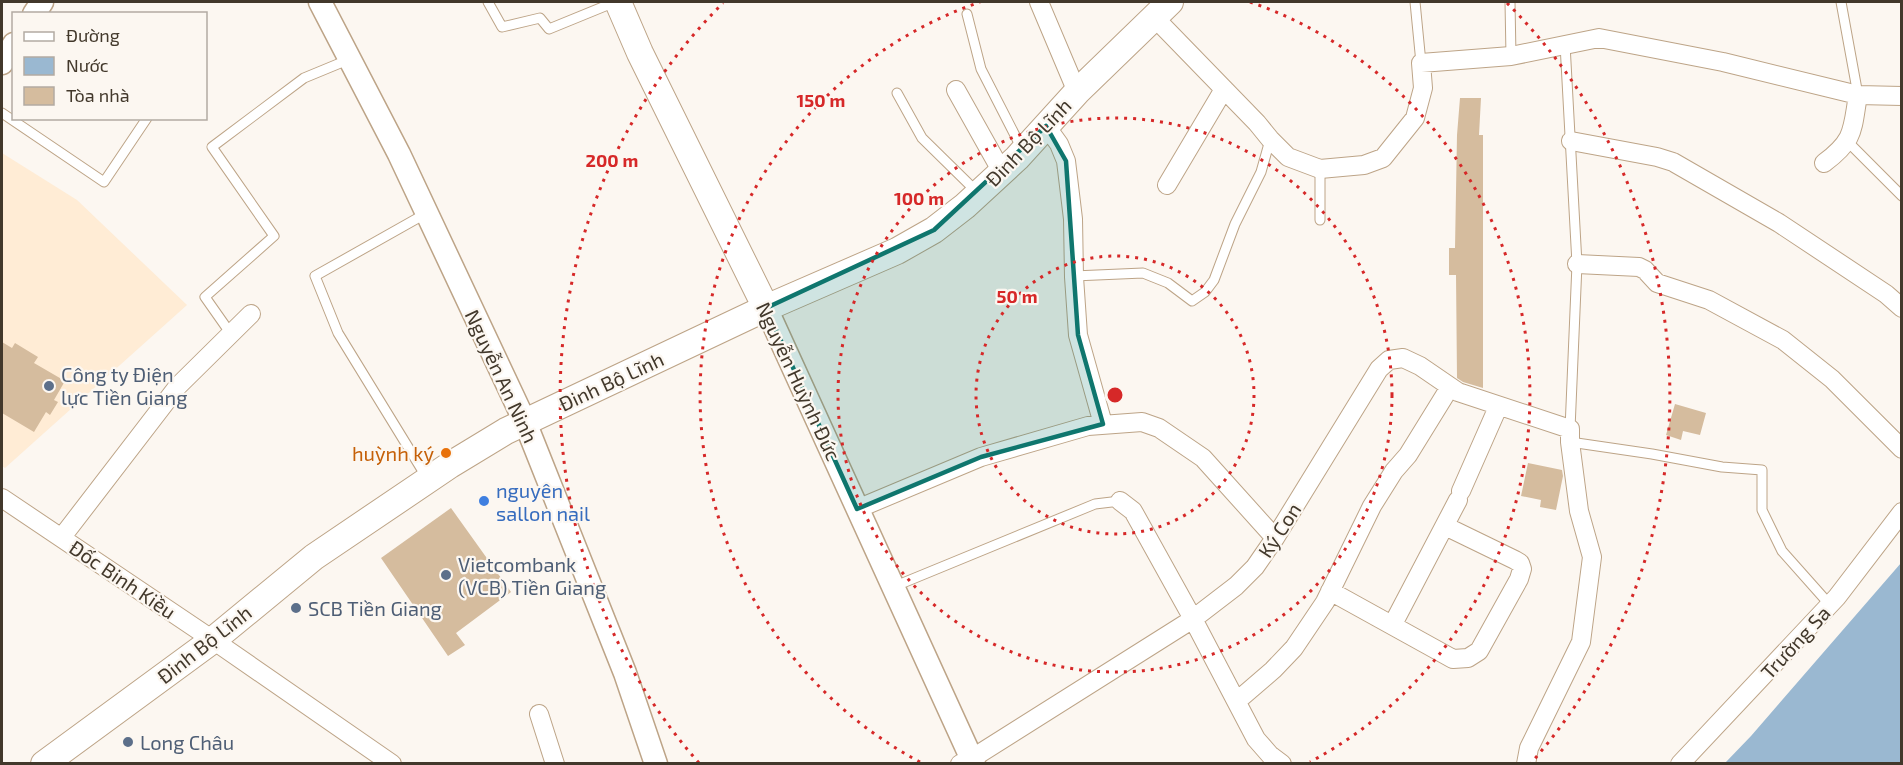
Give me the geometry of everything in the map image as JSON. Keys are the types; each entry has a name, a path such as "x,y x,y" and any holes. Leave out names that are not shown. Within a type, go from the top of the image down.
{"main road":[{"name":"Nguyễn Huỳnh Đức","path":"617,2 766,308"},
{"name":"Đinh Bộ Lĩnh","path":"44,764 213,639 314,557 428,480 506,431 766,308 897,251 934,230 978,194 1023,152 1077,92 1162,9"}],"street":[{"name":"Nguyễn An Ninh","path":"320,2 426,213 525,422 626,673 656,764"},
{"path":"1039,2 1077,92"},
{"path":"1162,9 1224,89 1270,140 1288,158 1320,169 1364,165 1383,158 1415,118 1423,88 1421,63 1510,56 1599,38 1723,62 1858,95 1902,96"},
{"path":"2,62 12,48"},
{"path":"1167,186 1224,89"},
{"path":"956,90 1002,172"},
{"path":"1824,163 1841,150 1852,134 1858,95"},
{"path":"1046,126 1059,144 1066,161 1073,219 1078,335 1103,424"},
{"path":"1571,141 1673,162 1779,223 1886,294 1902,308"},
{"path":"1577,264 1640,267 1657,283 1709,300 1770,332 1832,379 1902,449"},
{"name":"Nguyễn Huỳnh Đức","path":"766,308 893,588 968,762"},
{"path":"62,537 178,386 251,314"},
{"name":"Ký Con","path":"968,762 1193,619 1236,586 1255,567 1275,538 1379,369 1389,360 1403,358 1420,366 1458,392 1570,435"},
{"path":"1237,701 1273,670 1294,648 1330,591 1372,506 1394,471 1408,456 1450,387"},
{"path":"1393,624 1445,526 1498,407"},
{"path":"857,508 981,457 1088,426 1142,422 1158,428 1203,458 1275,538"},
{"path":"1526,764 1529,748 1581,642 1592,558 1579,512 1570,435"},
{"name":"Đốc Binh Kiều","path":"2,498 213,639 380,760"},
{"path":"1120,501 1133,511 1256,739 1270,755 1282,764"},
{"name":"Trường Sa","path":"1680,764 1830,604 1902,512"},
{"path":"1330,591 1453,659 1468,658 1479,651 1519,579 1522,569 1520,563 1490,546 1445,526"},
{"path":"539,714 555,764"}],"lane":[{"path":"488,2 502,27 540,18 549,29 617,2"},
{"path":"1415,2 1421,63"},
{"path":"1510,2 1510,56"},
{"path":"1841,2 1858,95"},
{"path":"967,14 981,69 1023,152"},
{"path":"1565,45 1577,264 1570,435 1722,467 1762,470 1762,510 1782,550 1830,604"},
{"path":"231,334 205,297 274,236 212,147 304,78 350,59"},
{"path":"897,93 922,138 978,194"},
{"path":"12,120 104,182 146,120"},
{"path":"1074,276 1143,273 1168,283 1192,302 1205,292 1214,280 1235,224 1261,171 1270,140"},
{"path":"1847,141 1902,196"},
{"path":"1320,169 1320,220"},
{"path":"426,213 315,276 338,333 428,480"},
{"path":"893,588 1095,504 1120,501"}],"highlighted area":[{"path":"1046,126 1066,161 1078,335 1103,424 981,457 857,509 766,308 934,230"}],"shaded area":[{"name":"Công ty Điện lực Tiền Giang","path":"2,153 77,200 187,305 5,468 2,466"}],"water":[{"path":"1901,563 1901,763 1725,763 1751,736"}],"building":[{"path":"1460,98 1481,98 1479,135 1483,135 1483,388 1457,378 1456,275 1449,275 1449,248 1455,248"},
{"path":"2,342 12,348 15,343 38,357 34,363 65,381 54,400 58,402 50,415 46,412 34,432 2,413"},
{"path":"1675,404 1706,413 1700,435 1683,431 1681,440 1666,435"},
{"path":"1528,463 1562,470 1563,476 1556,510 1540,507 1541,500 1521,496"},
{"name":"Vietcombank (VCB) Tiền Giang","path":"451,508 511,592 456,633 465,645 448,656 381,558"}],"place":[{"name":"Công ty Điện lực Tiền Giang","path":"49,386"},
{"name":"huỳnh ký","path":"446,453"},
{"name":"nguyên sallon nail","path":"484,501"},
{"name":"Vietcombank (VCB) Tiền Giang","path":"446,575"},
{"name":"SCB Tiền Giang","path":"296,608"},
{"name":"Long Châu","path":"128,742"}]}
